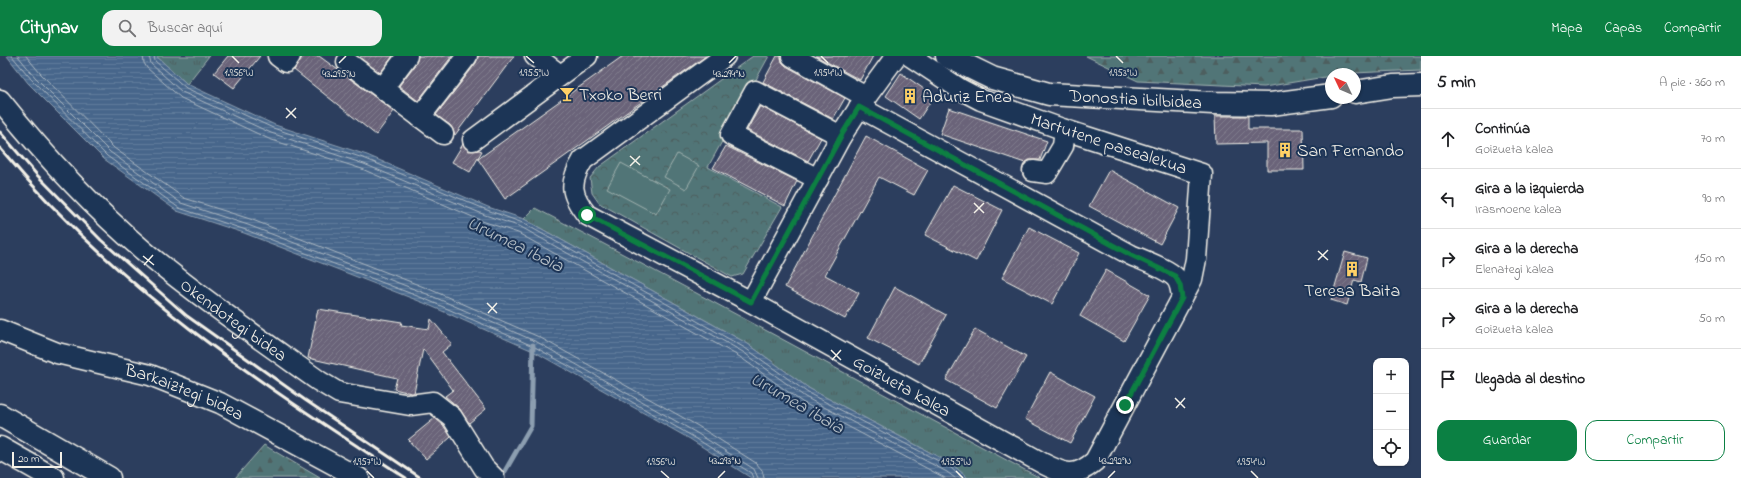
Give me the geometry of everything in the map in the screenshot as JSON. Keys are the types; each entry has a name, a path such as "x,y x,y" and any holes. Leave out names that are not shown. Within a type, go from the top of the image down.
{"main road":[{"name":"Donostia ibilbidea","path":"946,56 992,78 1049,94 1271,104 1325,97"},
{"path":"1361,91 1393,86 1421,85"},
{"path":"0,415 109,478"},
{"path":"0,448 53,478"}],"street":[{"path":"383,88 407,56"},
{"path":"420,118 468,56"},
{"path":"535,56 560,76"},
{"path":"473,140 587,56"},
{"name":"Goizueta kalea","path":"725,56 583,160 574,175 576,202 587,215 602,225 751,302 1061,472 1073,474 1084,470 1095,461 1192,279 1196,259 1202,174"},
{"path":"792,56 862,102 1131,255 1175,276 1180,285 1182,298"},
{"path":"751,302 841,136 862,102 896,56"},
{"name":"Martutene pasealekua","path":"910,56 960,89 981,100 1065,130 1202,174"},
{"path":"346,58 420,118 443,134"},
{"path":"818,179 731,135 755,91 841,136"},
{"name":"Okendotegi bidea","path":"0,100 39,149 70,182 144,250 192,289 307,372 339,393 410,405 433,402 452,416 489,473"},
{"path":"1033,171 1047,173 1063,146 1065,130"},
{"name":"Barkaiztegi bidea","path":"0,330 57,354 150,375 220,403 358,478"}],"green space":[{"path":"156,56 209,56 187,84"},
{"path":"753,56 769,56 708,167 782,207 743,274 732,277 599,203 592,193 590,178 599,167"},
{"path":"1086,56 1421,56 1421,70 1361,73 1361,68 1325,68 1325,77 1264,87 1138,81"},
{"path":"677,154 699,166 686,189 664,177"},
{"path":"621,163 670,189 656,214 607,188"},
{"path":"535,208 725,308 1040,478 968,478 952,464 810,389 748,344 524,219"},
{"path":"264,445 320,478 235,478"}],"water":[{"name":"Urumea ibaia","path":"7,56 156,56 187,84 275,125 367,155 488,207 524,219 748,344 810,389 952,464 968,478 751,478 690,439 533,351 424,303 244,233 177,211 104,159 28,83"}],"building":[{"path":"228,56 260,56 234,88 214,73"},
{"path":"303,56 319,56 394,111 376,135 294,70"},
{"path":"361,56 393,56 380,73 360,58"},
{"path":"418,56 452,56 418,101 399,86 416,63"},
{"path":"478,56 514,56 455,135 450,125 436,115 476,63"},
{"path":"623,56 706,56 505,199 478,159"},
{"path":"777,56 781,56 782,62 786,66 845,98 833,119 763,82"},
{"path":"816,56 873,56 860,80"},
{"name":"Aduriz Enea","path":"901,73 934,96 919,119 886,96"},
{"path":"760,106 821,138 808,161 747,130"},
{"path":"949,108 1047,141 1040,160 1029,160 1025,163 940,134"},
{"path":"1215,116 1248,116 1248,129 1303,129 1304,170 1267,170 1267,143 1216,144"},
{"path":"866,136 928,170 914,195 879,177 825,275 859,293 845,319 785,287"},
{"path":"463,144 469,151 482,151 470,172 452,162"},
{"path":"726,146 797,181 785,206 713,168"},
{"path":"1109,170 1179,208 1160,244 1089,206"},
{"path":"953,185 1002,210 976,261 925,235"},
{"path":"1029,227 1079,253 1052,304 1002,278"},
{"name":"Teresa Baita","path":"1345,252 1367,258 1361,282 1354,280 1347,305 1331,300"},
{"path":"1106,270 1150,295 1124,341 1080,316"},
{"path":"895,287 946,315 919,364 868,338"},
{"path":"318,309 402,322 401,325 429,329 431,319 452,344 442,352 486,409 469,423 459,408 445,396 453,390 423,349 414,393 394,389 397,378 308,358"},
{"path":"975,329 1026,357 997,408 946,380"},
{"path":"1050,372 1095,396 1070,443 1025,419"},
{"path":"435,418 443,425 451,437 426,459 408,440"}],"waterway":[{"path":"501,478 531,426 533,345"}],"railway":[{"path":"0,132 37,175 101,240 187,316 305,400 421,478"},
{"path":"0,148 45,198 91,245 190,329 295,405 406,478"}],"place":[{"name":"Txoko Berri","path":"567,94"},
{"name":"Aduriz Enea","path":"910,96"},
{"name":"San Fernando","path":"1285,150"},
{"name":"Teresa Baita","path":"1352,269"}],"route":[{"path":"587,215 602,225 751,302 841,136 859,107 1131,255 1175,276 1180,285 1182,298 1125,405"}]}
